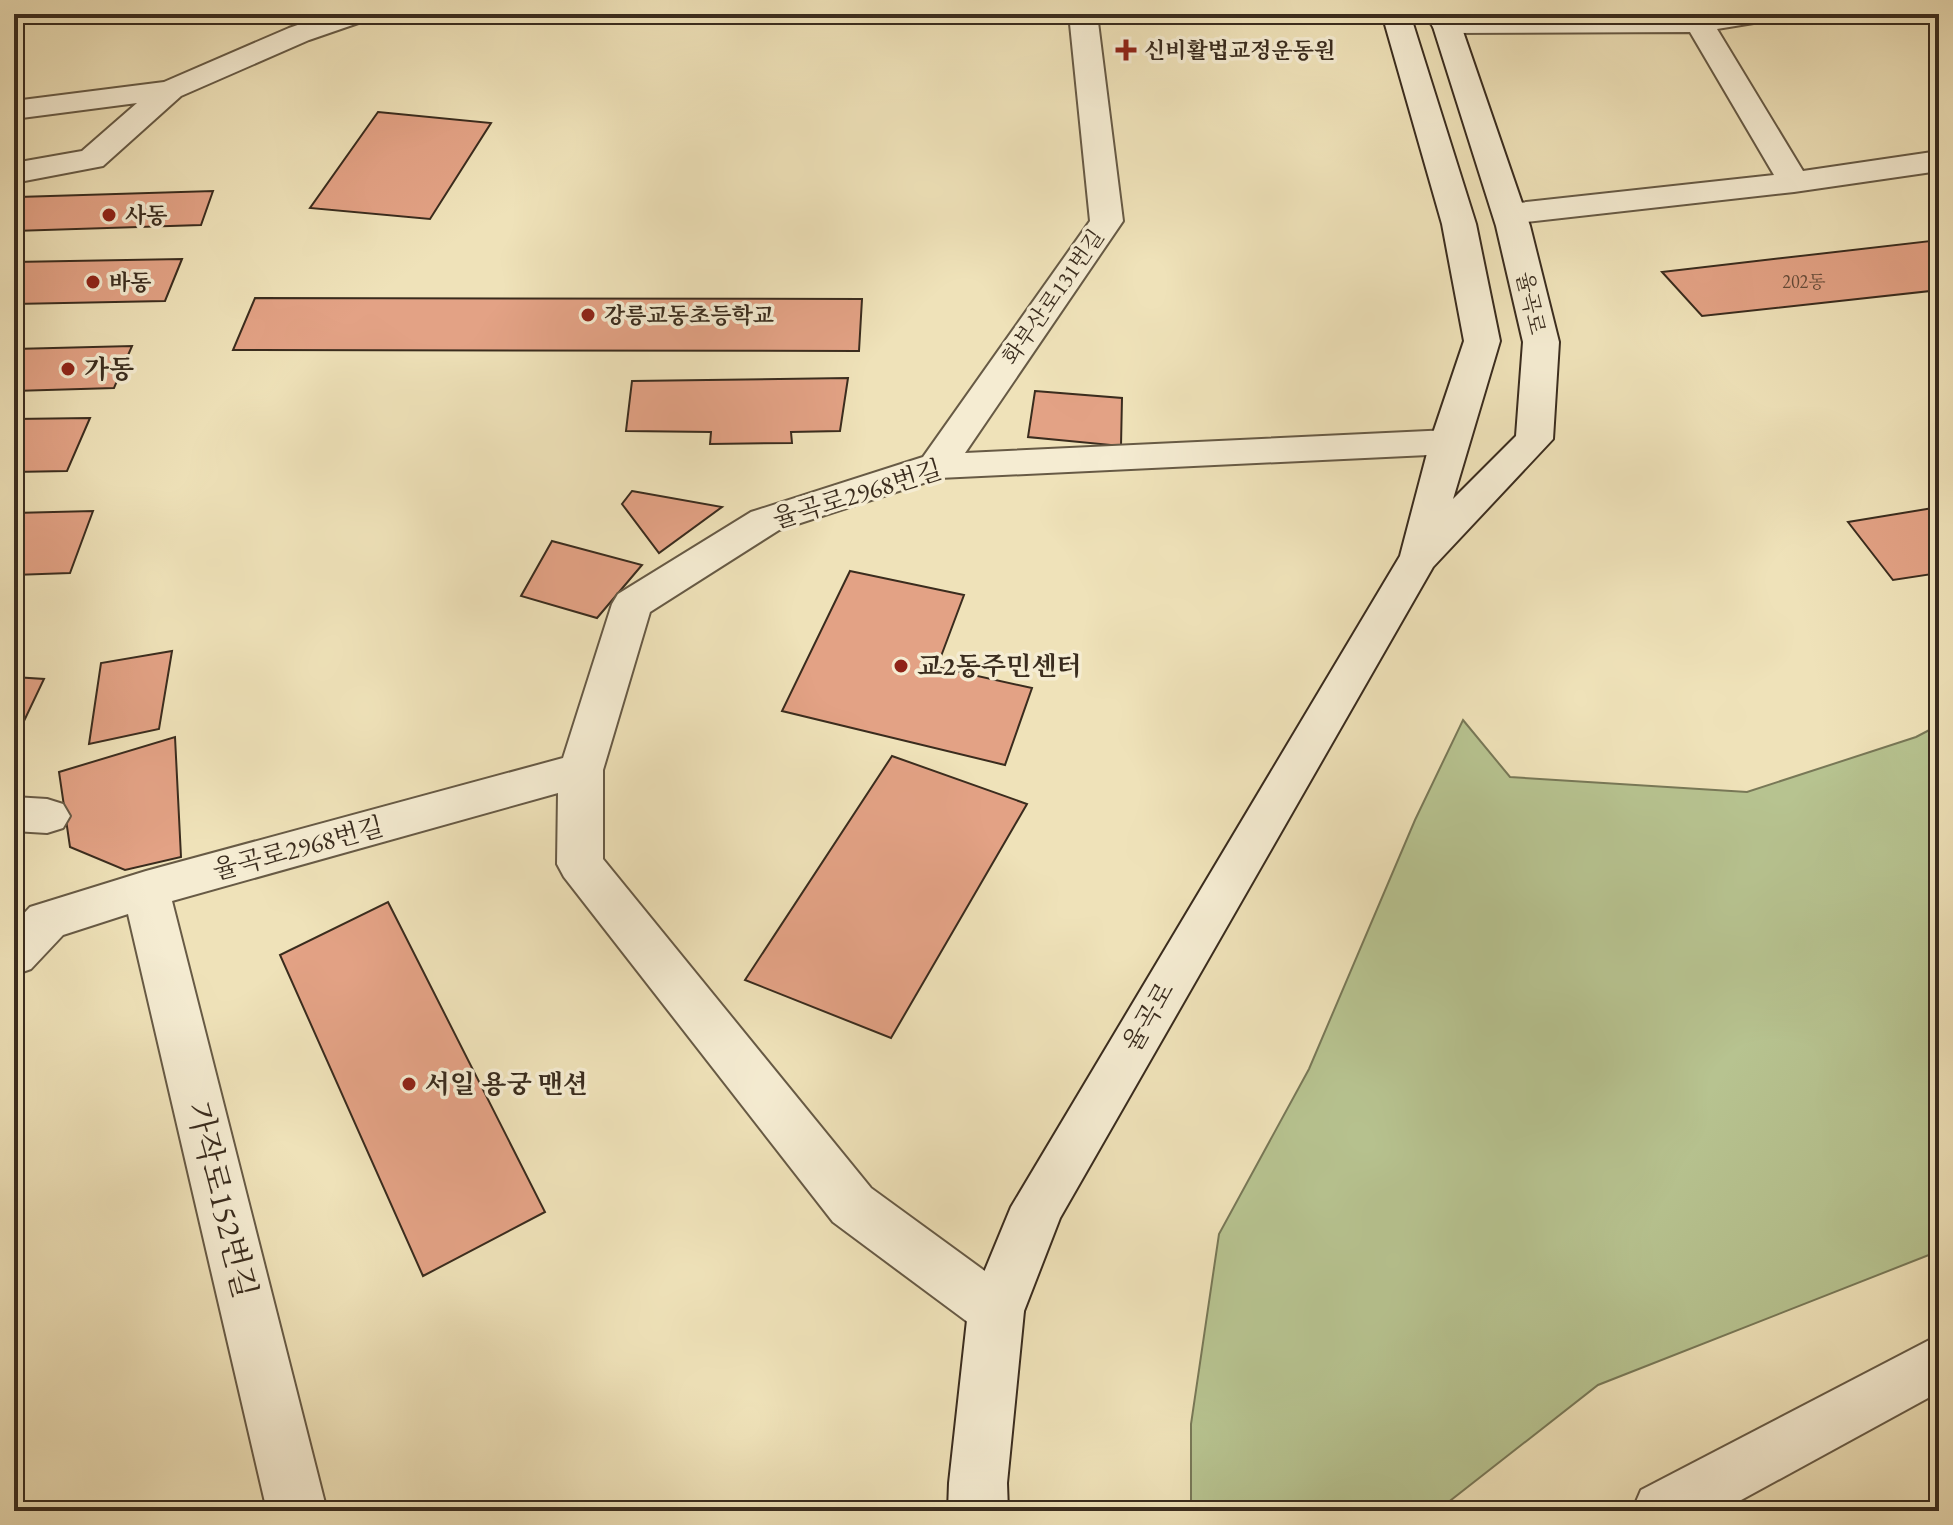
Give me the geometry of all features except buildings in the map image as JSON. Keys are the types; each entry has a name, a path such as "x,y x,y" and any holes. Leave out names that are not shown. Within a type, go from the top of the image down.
{"street":[{"path":"14,110 170,90 299,34 357,14"},
{"name":"화부산로131번길","path":"936,466 1107,221 1083,14"},
{"name":"율곡로","path":"1396,14 1455,213 1482,341 1449,442 1418,558"},
{"path":"1444,19 1696,18 1762,14"},
{"path":"1696,18 1794,182"},
{"name":"율곡로","path":"978,1511 978,1483 996,1311 1038,1207 1418,558 1534,439 1541,342 1509,214 1444,19"},
{"path":"14,173 92,159 170,90"},
{"path":"1455,213 1509,214 1794,182 1939,161"},
{"name":"율곡로2968번길","path":"14,955 47,921 146,890 581,770 632,604 765,521 936,466 1449,442"},
{"path":"581,770 580,864 852,1205 996,1311"},
{"name":"가작로152번길","path":"146,890 297,1511"},
{"path":"1662,1511 1939,1362"}],"green space":[{"path":"1463,720 1510,777 1747,792 1916,737 1939,725 1939,1251 1598,1385 1437,1511 1191,1511 1191,1424 1219,1234 1309,1069 1415,820"}],"place":[{"name":"신비활법교정운동원","path":"1126,50"},
{"name":"사동","path":"109,215"},
{"name":"바동","path":"93,282"},
{"name":"강릉교동초등학교","path":"588,315"},
{"name":"가동","path":"68,369"},
{"name":"교2동주민센터","path":"901,666"},
{"name":"서일 용궁 맨션","path":"409,1084"}]}
